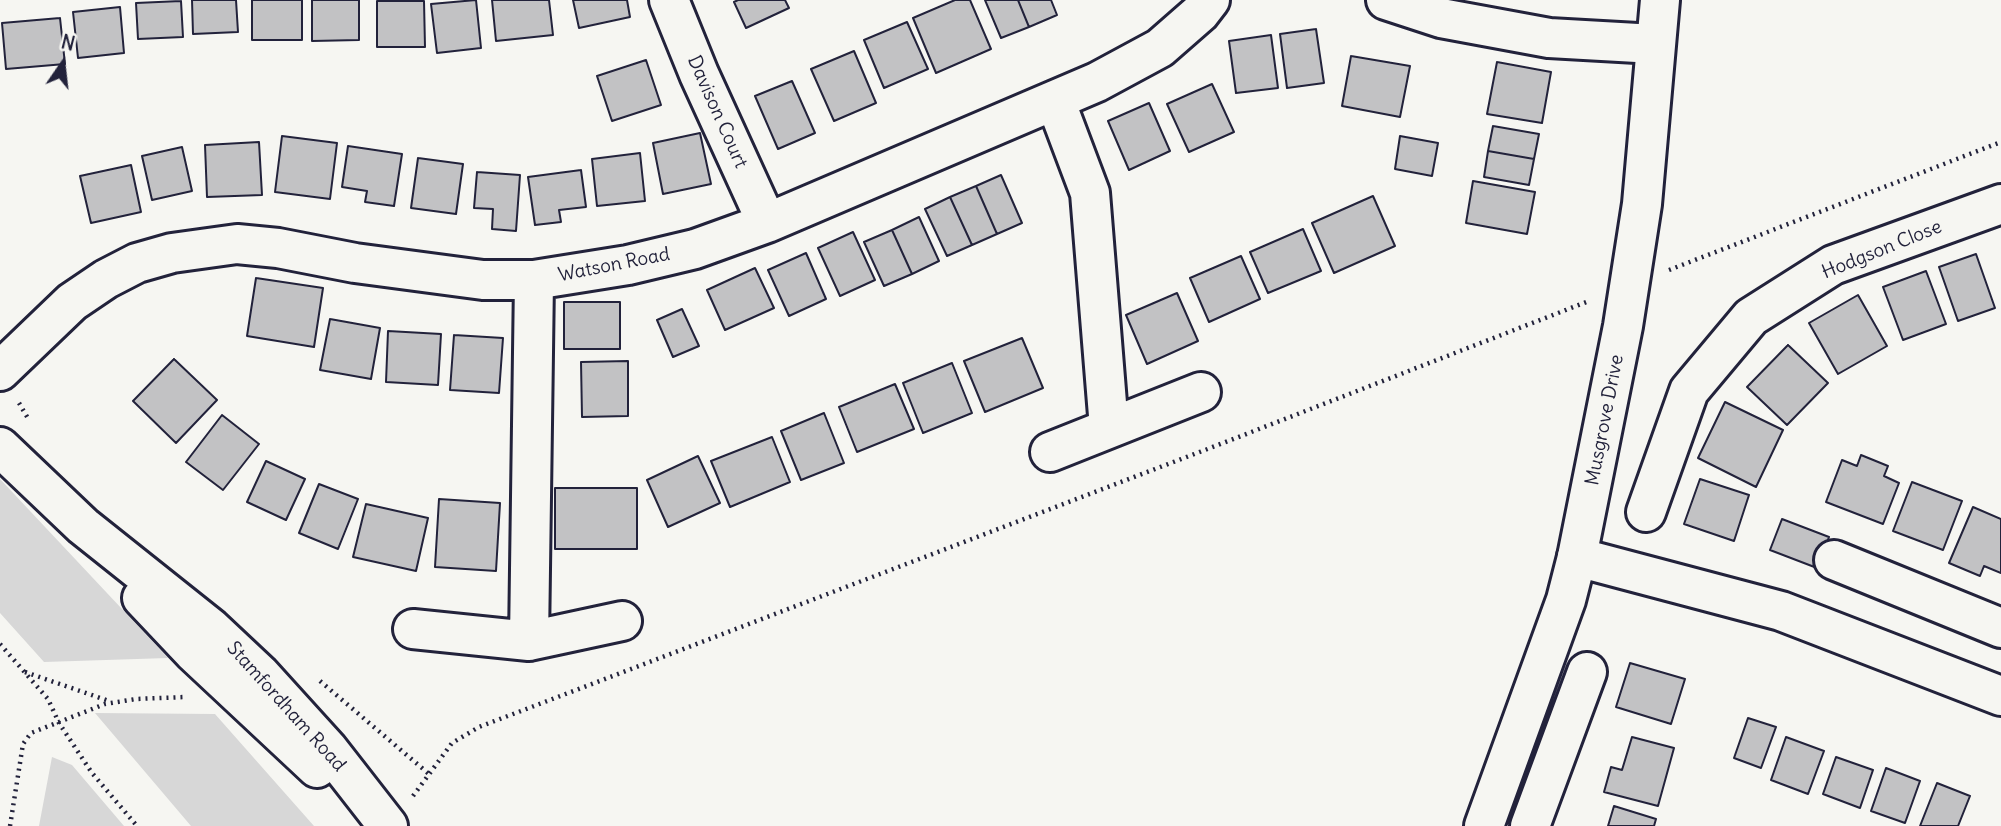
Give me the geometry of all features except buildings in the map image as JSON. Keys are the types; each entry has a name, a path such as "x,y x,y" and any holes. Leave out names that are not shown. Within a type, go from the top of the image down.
{"street":[{"name":"Davison Court","path":"668,0 767,223"},
{"name":"Watson Road","path":"0,371 72,302 106,279 137,263 172,253 237,244 483,280 534,280 628,265 681,252 767,223 1097,82 1160,48 1200,13 1210,0"},
{"path":"1386,0 1441,18 1549,38 1655,44"},
{"name":"Musgrove Drive","path":"1485,826 1566,600 1577,557 1598,457 1642,204 1660,0"},
{"path":"1055,100 1090,192 1109,428"},
{"name":"Hodgson Close","path":"1646,512 1689,391 1751,317 1833,265 1999,213"},
{"path":"529,641 534,280"},
{"path":"1050,452 1201,392"},
{"name":"Stamfordham Road","path":"0,447 83,526 211,628 260,674 392,817"},
{"name":"Stamfordham Road","path":"83,526 143,600 236,694 317,768 392,817"},
{"path":"1577,557 1781,611 2001,696"},
{"path":"1834,560 2001,628"},
{"path":"413,629 529,641 622,621"},
{"path":"1530,826 1587,673"}],"path":[{"path":"392,817 452,743 479,727 1218,446 2001,142"},
{"path":"0,644 48,699 92,773 137,826"},
{"path":"24,672 113,702"},
{"path":"319,680 429,774"},
{"path":"10,826 25,738 43,727 113,702 194,696 207,699 217,709 236,694"}],"shaded area":[{"path":"0,479 168,658 44,662 0,613"},
{"path":"95,713 215,714 314,826 191,826"},
{"path":"52,757 72,765 124,826 39,826"}]}
